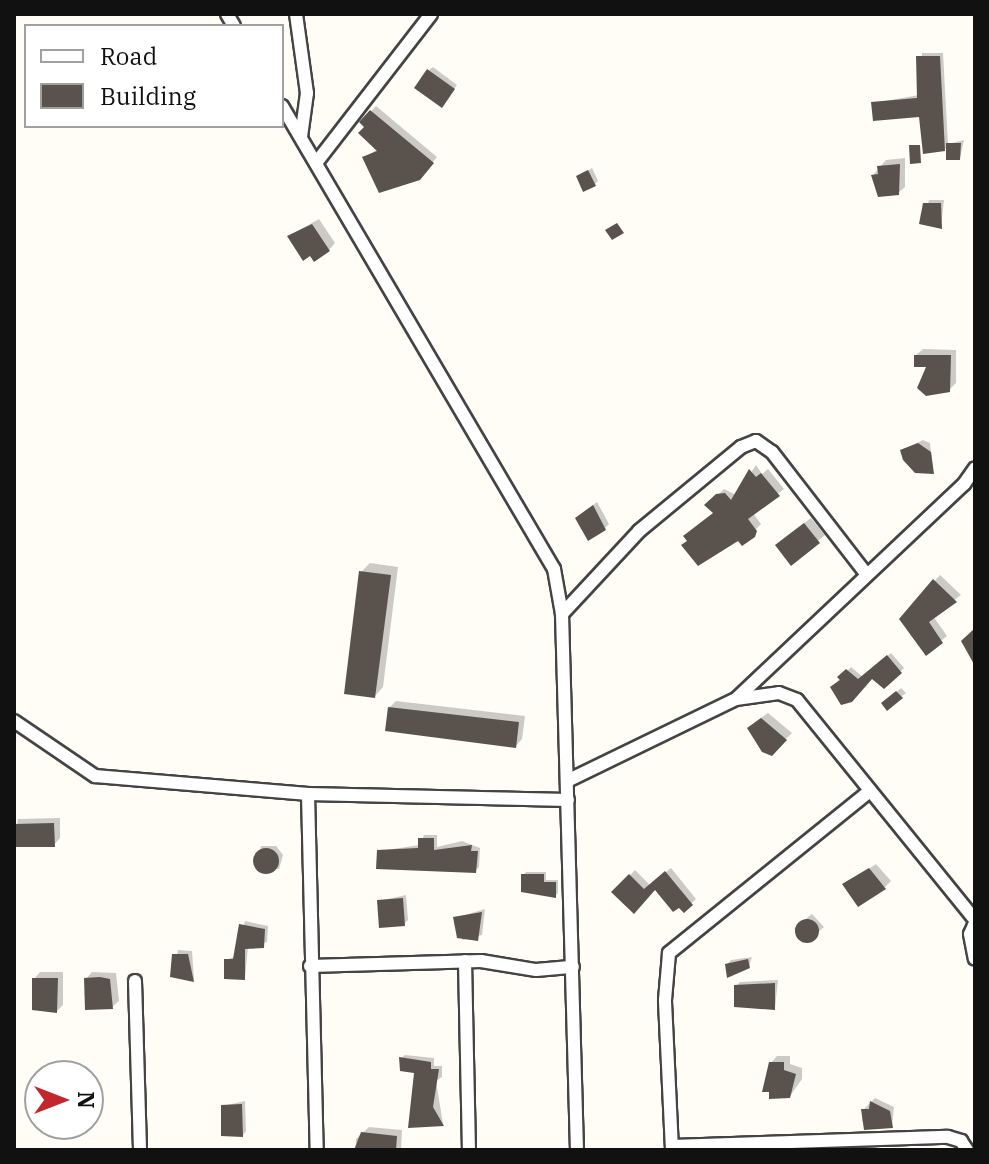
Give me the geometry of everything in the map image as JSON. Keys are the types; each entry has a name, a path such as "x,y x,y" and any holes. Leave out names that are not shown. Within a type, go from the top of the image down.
{"street":[{"path":"296,14 307,93 301,137"},
{"path":"316,163 431,14"},
{"path":"284,109 531,525 554,569 562,614 577,1150"},
{"path":"562,614 639,531 741,447 756,441 772,452 867,575"},
{"path":"567,781 736,699 975,468"},
{"path":"736,699 779,693 797,700 975,922 970,934 975,959"},
{"path":"14,721 95,776 308,794 568,800"},
{"path":"870,791 669,953 665,1000 672,1148 948,1137 961,1141 968,1150 975,1143"},
{"path":"308,794 317,1150"},
{"path":"310,966 465,961 536,970 573,967"},
{"path":"465,961 469,1150"},
{"path":"135,981 140,1150"}],"building":[{"path":"916,56 940,56 945,151 923,154 919,117 873,121 871,102 917,98"},
{"path":"427,69 455,89 442,108 414,88"},
{"path":"370,110 434,163 420,180 379,193 362,157 377,151 358,133 364,127 359,122"},
{"path":"946,143 961,143 960,160 946,160"},
{"path":"909,145 920,145 921,163 910,164"},
{"path":"900,164 899,195 878,197 871,175 878,174 877,166"},
{"path":"588,170 596,186 583,192 576,176"},
{"path":"923,203 941,203 942,229 919,224"},
{"path":"617,223 624,233 612,240 605,230"},
{"path":"312,224 330,251 314,262 310,256 303,261 287,236"},
{"path":"914,355 951,355 950,392 926,396 917,388 926,367 914,367"},
{"path":"918,443 931,452 934,474 915,473 903,460 900,450"},
{"path":"749,469 756,477 761,473 780,496 748,519 757,531 755,537 742,546 738,541 698,566 681,545 687,541 683,536 713,513 704,505 716,494 725,493 731,500"},
{"path":"593,505 606,530 588,541 575,518"},
{"path":"804,523 820,543 791,566 775,545"},
{"path":"359,571 391,575 375,698 344,694"},
{"path":"933,579 957,602 929,622 943,643 926,656 899,619"},
{"path":"975,628 975,666 961,641"},
{"path":"887,655 902,673 884,689 872,679 852,702 841,705 830,687 840,680 837,677 846,669 858,679"},
{"path":"896,691 903,698 887,711 881,703"},
{"path":"388,707 519,722 516,748 385,731"},
{"path":"761,718 787,740 772,756 762,752 747,728"},
{"path":"54,823 55,847 14,847 14,824"},
{"path":"418,838 434,838 434,850 472,845 471,851 478,851 476,873 376,869 377,850 418,848"},
{"path":"266,848 275,852 279,861 275,870 266,874 257,870 253,861 257,852"},
{"path":"869,868 886,889 858,907 842,884"},
{"path":"665,871 693,905 684,913 679,908 673,912 655,890 634,914 611,892 629,874 644,889"},
{"path":"521,874 544,874 544,882 556,882 556,898 521,892"},
{"path":"403,898 405,926 379,928 377,900"},
{"path":"482,912 478,941 457,938 453,917"},
{"path":"807,919 816,922 819,931 816,940 807,943 798,940 795,931 798,922"},
{"path":"239,924 265,929 264,948 245,949 245,980 224,979 224,959 233,959"},
{"path":"172,954 188,954 194,982 170,977"},
{"path":"748,959 750,968 727,978 725,964"},
{"path":"32,978 58,978 57,1013 32,1010"},
{"path":"84,978 110,979 113,1009 85,1010"},
{"path":"775,983 775,1010 734,1007 734,985"},
{"path":"399,1057 431,1062 431,1069 439,1069 433,1107 444,1126 408,1128 414,1073 400,1071"},
{"path":"769,1062 784,1062 784,1070 796,1074 790,1098 769,1099 769,1092 762,1092"},
{"path":"870,1101 890,1111 893,1128 864,1130 861,1109 869,1109"},
{"path":"242,1104 243,1137 221,1136 221,1105"},
{"path":"361,1132 397,1136 396,1150 354,1150"}]}
